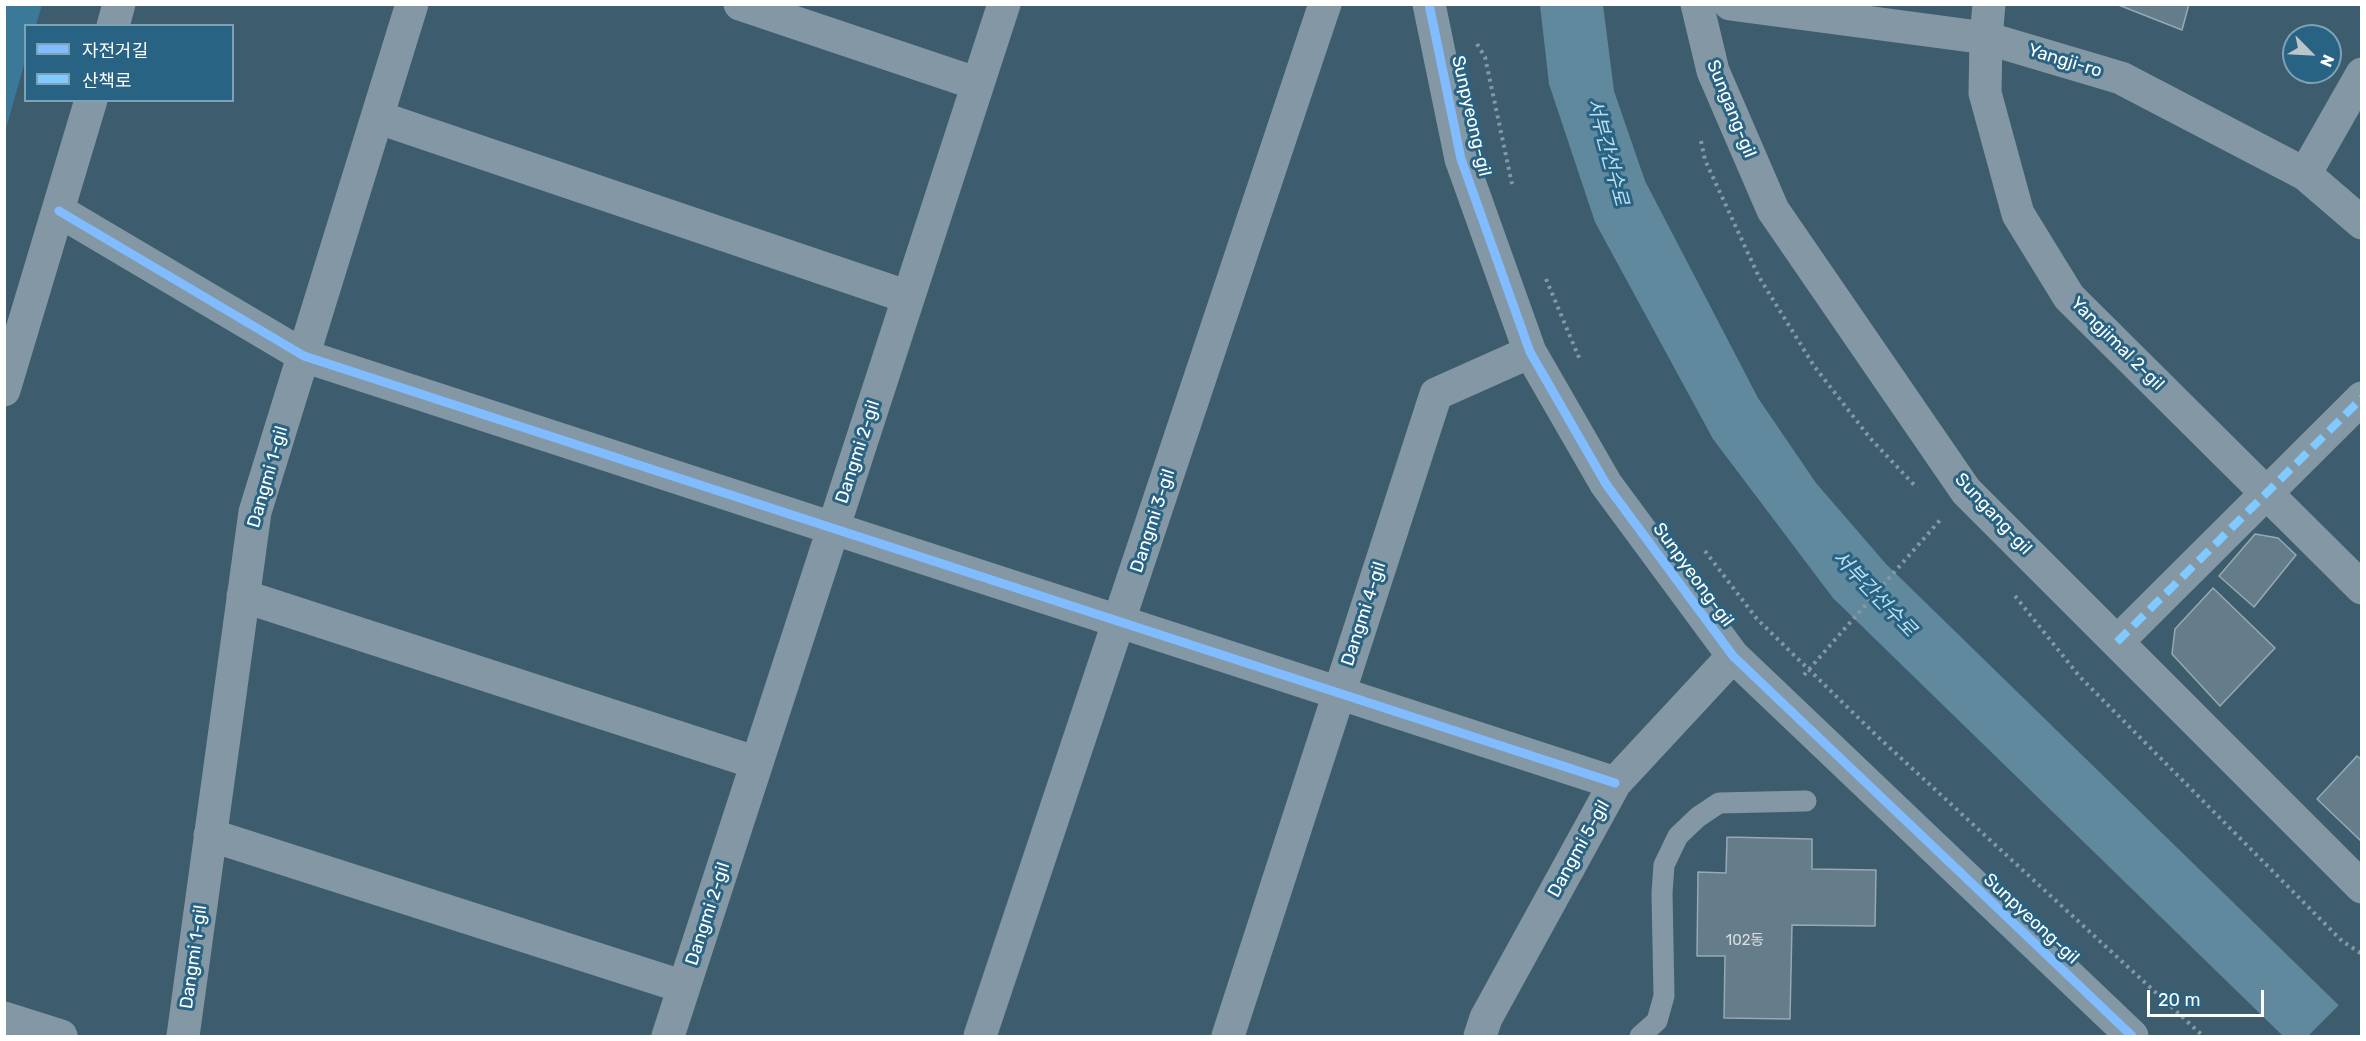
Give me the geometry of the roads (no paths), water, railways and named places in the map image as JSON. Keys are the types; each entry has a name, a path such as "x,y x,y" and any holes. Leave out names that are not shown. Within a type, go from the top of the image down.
{"street":[{"path":"114,24 119,4"},
{"name":"Dangmi 1-gil","path":"183,1036 255,512 412,4"},
{"path":"740,4 978,84"},
{"name":"Dangmi 2-gil","path":"668,1036 1004,4"},
{"name":"Dangmi 3-gil","path":"980,1036 1325,4"},
{"name":"Sunpyeong-gil","path":"1430,4 1461,159 1530,352 1606,484 1733,656 2132,1036"},
{"name":"Sungang-gil","path":"1697,4 1713,72 1773,210 1966,490 2361,887"},
{"name":"Yangji-ro","path":"1730,4 1986,38 2121,78 2305,174 2361,223"},
{"name":"Yangjimal 2-gil","path":"1989,4 1985,93 2018,214 2063,288 2069,297 2361,588"},
{"path":"2305,174 2361,74"},
{"path":"4,390 90,102"},
{"path":"377,117 908,297"},
{"path":"59,211 304,356 1615,783"},
{"name":"Dangmi 4-gil","path":"1227,1036 1436,394 1530,352"},
{"path":"2117,642 2361,398"},
{"path":"243,596 757,763"},
{"name":"Dangmi 5-gil","path":"1480,1036 1486,1018 1615,783 1733,656"},
{"path":"210,836 684,987"},
{"path":"4,1018 61,1036"}],"lane":[{"path":"1640,1036 1657,1021 1664,996 1662,893 1664,865 1678,836 1698,817 1719,803 1806,801"}],"water":[{"name":"서부간선수로","path":"1540,5 1603,5 1614,91 1645,181 1758,398 1816,483 1886,564 2361,1027 2361,1036 2283,1036 1833,598 1713,439 1595,222 1549,84"}]}
